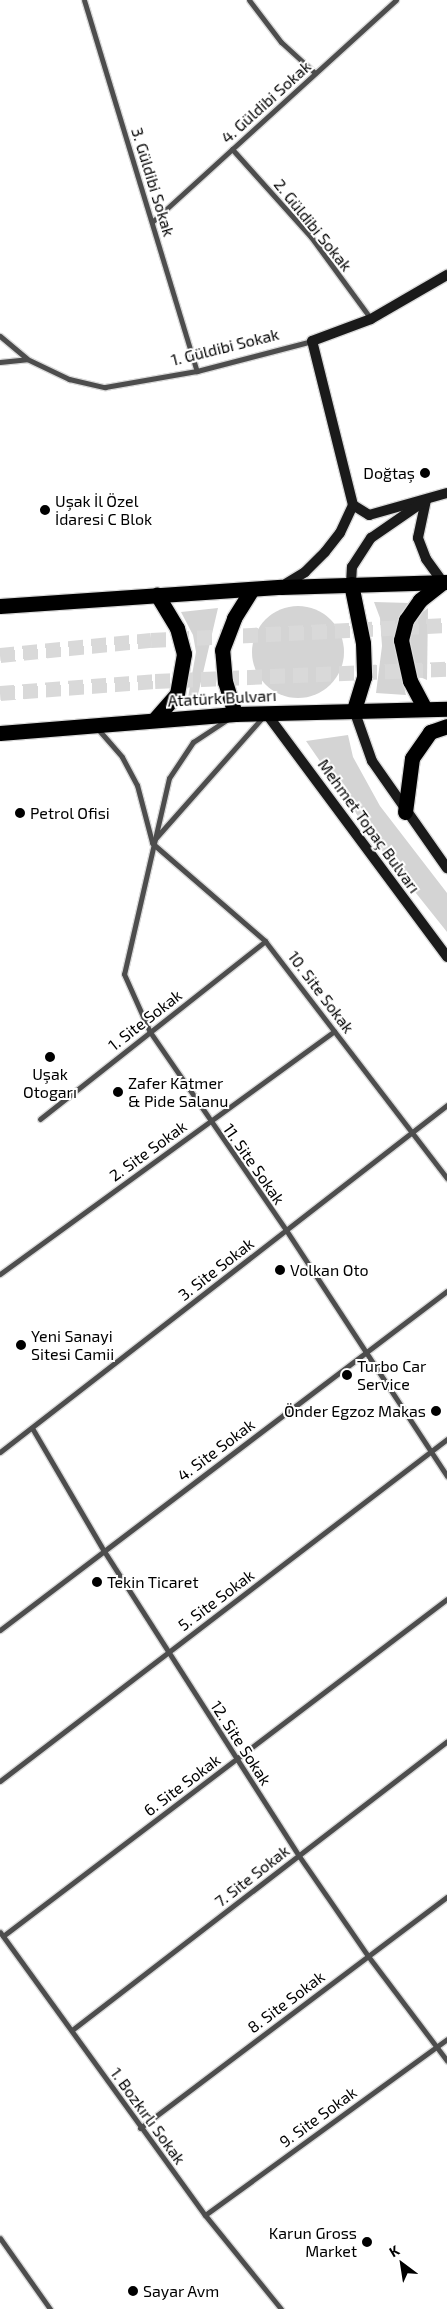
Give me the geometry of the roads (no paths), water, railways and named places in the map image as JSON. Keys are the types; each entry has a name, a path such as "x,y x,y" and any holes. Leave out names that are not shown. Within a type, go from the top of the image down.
{"highway":[{"path":"0,606 281,587 445,582"},
{"path":"425,709 410,681 401,640 406,620 416,607 445,582"},
{"path":"350,584 364,660 364,677 354,710"},
{"path":"234,714 225,682 222,650 234,618 252,589"},
{"path":"155,719 177,694 184,654 177,628 157,595"},
{"name":"Atatürk Bulvarı","path":"0,733 234,714 447,709"},
{"path":"405,812 412,758 430,732 447,726"}],"street":[{"name":"3. Güldibi Sokak","path":"84,0 197,371"},
{"path":"249,0 281,42 316,73"},
{"name":"4. Güldibi Sokak","path":"152,222 396,0"},
{"name":"2. Güldibi Sokak","path":"232,149 311,237 371,319"},
{"name":"1. Güldibi Sokak","path":"0,336 27,359 69,379 105,386 197,371 312,341 371,319 447,275"},
{"path":"281,587 305,572 325,552 340,533 353,505 312,341"},
{"path":"0,362 27,359"},
{"path":"353,505 369,516 447,493"},
{"path":"426,500 418,538 426,559 445,582"},
{"path":"350,584 352,567 370,538 426,500"},
{"path":"354,710 372,761 405,812 447,868"},
{"path":"152,843 266,713"},
{"name":"Mehmet Topaç Bulvarı","path":"266,713 447,957"},
{"name":"11. Site Sokak","path":"234,714 193,742 169,778 152,843 124,974 150,1032 209,1122 286,1230 447,1476"},
{"path":"94,724 122,756 137,785 152,843"},
{"name":"10. Site Sokak","path":"152,843 265,941 447,1178"},
{"name":"1. Site Sokak","path":"40,1119 265,941"},
{"name":"2. Site Sokak","path":"0,1274 334,1031"},
{"name":"3. Site Sokak","path":"0,1452 447,1105"},
{"name":"4. Site Sokak","path":"0,1630 447,1290"},
{"name":"12. Site Sokak","path":"32,1428 104,1551 299,1856 368,1956 447,2061"},
{"name":"5. Site Sokak","path":"0,1781 447,1439"},
{"name":"6. Site Sokak","path":"2,1934 447,1599"},
{"name":"7. Site Sokak","path":"72,2030 447,1741"},
{"name":"8. Site Sokak","path":"140,2128 447,1897"},
{"name":"1. Bozkırlı Sokak","path":"2,1934 140,2128 205,2215 282,2309"},
{"name":"9. Site Sokak","path":"205,2215 447,2039"},
{"path":"0,2238 50,2309"}],"tunnel":[{"path":"0,655 151,640 447,625"},
{"path":"0,693 155,681 447,669"}],"place":[{"name":"Doğtaş","path":"425,473"},
{"name":"Uşak İl Özel İdaresi C Blok","path":"45,510"},
{"name":"Petrol Ofisi","path":"20,813"},
{"name":"Uşak Otogarı","path":"50,1057"},
{"name":"Zafer Katmer & Pide Salanu","path":"118,1092"},
{"name":"Volkan Oto","path":"280,1270"},
{"name":"Yeni Sanayi Sitesi Camii","path":"21,1345"},
{"name":"Turbo Car Service","path":"347,1375"},
{"name":"Önder Egzoz Makas","path":"436,1411"},
{"name":"Tekin Ticaret","path":"97,1582"},
{"name":"Karun Gross Market","path":"367,2242"},
{"name":"Sayar Avm","path":"133,2291"}]}
